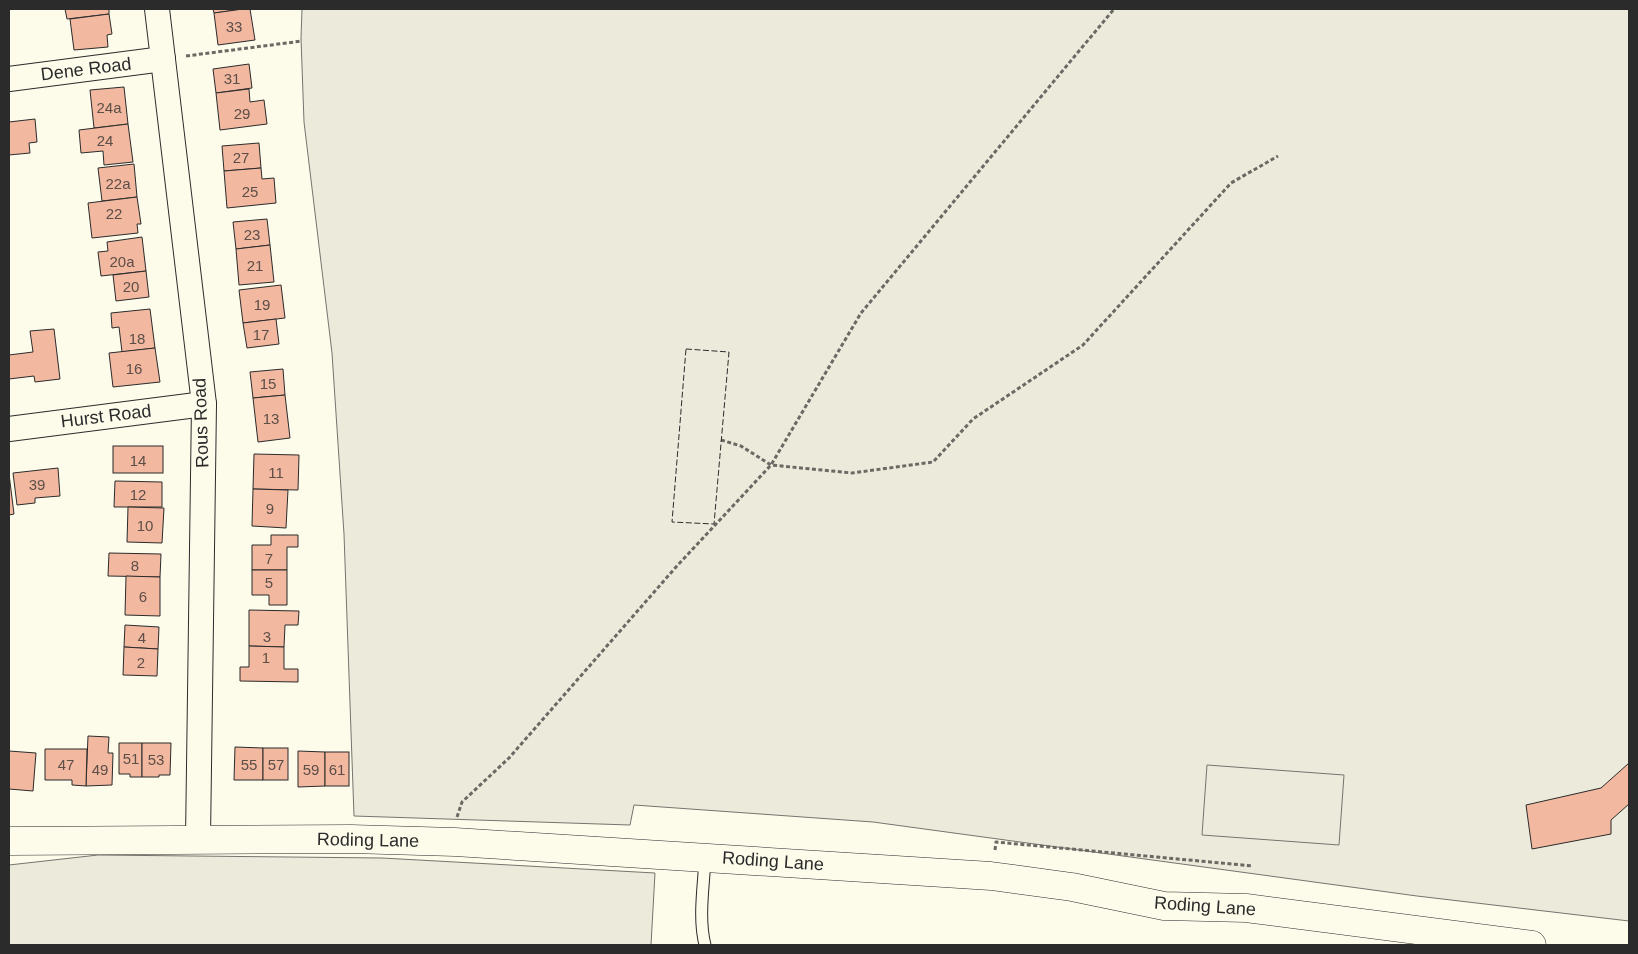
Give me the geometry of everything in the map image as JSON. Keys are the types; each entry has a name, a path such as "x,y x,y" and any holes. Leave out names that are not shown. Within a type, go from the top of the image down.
{"main road":[{"name":"Roding Lane","path":"9,841 351,839 454,842 991,876 1072,887 1164,906 1246,908 1532,945"}],"street":[{"name":"Rous Road","path":"157,9 204,404 198,839"},
{"name":"Dene Road","path":"9,79 163,59"},
{"name":"Hurst Road","path":"9,429 204,404"}],"lane":[{"path":"705,857 702,908 702,935 705,945"}],"path":[{"path":"454,842 456,820 462,802 509,758 676,567 771,465 861,313 1114,9"},
{"path":"163,59 302,41"},
{"path":"721,440 741,446 771,465 852,473 933,462 973,419 1084,345 1231,184 1278,156"},
{"path":"991,876 996,842 1253,866"}],"shaded area":[{"path":"302,9 1629,9 1629,921 1417,896 873,822 634,805 630,825 354,816 344,534 332,353 304,122 301,38"},
{"path":"1207,765 1344,775 1339,845 1202,835"},
{"path":"98,855 382,858 655,873 651,945 9,945 9,865"}],"building":[{"path":"65,9 109,9 109,14 67,19"},
{"path":"213,9 243,9 214,13"},
{"path":"250,9 255,40 218,45 214,13"},
{"path":"109,14 112,34 107,35 108,47 74,50 70,19"},
{"path":"249,64 252,88 216,93 213,69"},
{"path":"124,87 128,124 94,128 90,90"},
{"path":"249,89 250,102 264,100 267,124 220,130 216,93"},
{"path":"35,119 37,142 29,143 30,153 9,155 9,122"},
{"path":"128,124 133,162 104,165 103,151 81,153 79,130"},
{"path":"259,143 261,168 224,171 222,146"},
{"path":"134,164 137,197 102,201 98,168"},
{"path":"261,168 262,179 274,178 276,203 227,208 224,171"},
{"path":"137,197 141,224 137,224 138,233 92,238 88,203"},
{"path":"267,219 270,245 236,249 233,222"},
{"path":"142,237 146,271 101,276 98,252 108,251 107,242"},
{"path":"270,245 274,282 239,285 236,249"},
{"path":"146,271 149,297 116,301 113,275"},
{"path":"281,285 285,318 243,323 239,290"},
{"path":"150,309 155,348 122,352 119,327 112,328 111,313"},
{"path":"276,319 279,344 247,348 243,323"},
{"path":"54,329 60,379 35,382 34,376 9,379 9,355 33,352 30,331"},
{"path":"155,348 160,382 113,387 109,353"},
{"path":"283,369 285,395 253,398 250,372"},
{"path":"285,395 290,438 258,442 253,398"},
{"path":"113,446 163,446 163,473 113,473"},
{"path":"254,454 299,455 298,490 253,489"},
{"path":"58,468 60,496 35,498 35,503 17,505 13,473"},
{"path":"9,474 14,514 9,515"},
{"path":"115,481 162,482 162,507 114,507"},
{"path":"253,489 288,490 286,528 252,526"},
{"path":"128,507 164,508 162,543 127,542"},
{"path":"271,535 298,535 298,547 287,547 287,570 252,570 252,545 271,545"},
{"path":"109,553 161,554 160,577 108,576"},
{"path":"252,570 287,570 287,605 269,605 269,595 252,595"},
{"path":"126,576 160,577 160,616 125,615"},
{"path":"249,610 299,611 298,625 285,625 284,647 249,646"},
{"path":"125,625 159,627 158,649 124,647"},
{"path":"249,646 284,647 284,669 298,669 298,682 240,681 240,667 249,667"},
{"path":"124,647 158,649 157,676 123,675"},
{"path":"88,736 109,737 108,753 113,753 112,785 86,786"},
{"path":"119,743 142,743 142,777 130,777 130,774 119,774"},
{"path":"142,743 171,743 170,775 142,777"},
{"path":"235,747 263,748 263,780 234,780"},
{"path":"263,748 288,748 288,780 263,780"},
{"path":"45,749 87,749 86,786 72,785 72,780 45,780"},
{"path":"9,751 36,753 33,791 9,789"},
{"path":"298,751 325,752 325,786 298,787"},
{"path":"325,752 349,752 349,786 325,786"},
{"path":"1629,763 1629,804 1611,820 1611,834 1532,849 1526,805 1601,788"}],"fence":[{"path":"686,349 729,352 714,524 672,522 686,349"}]}
